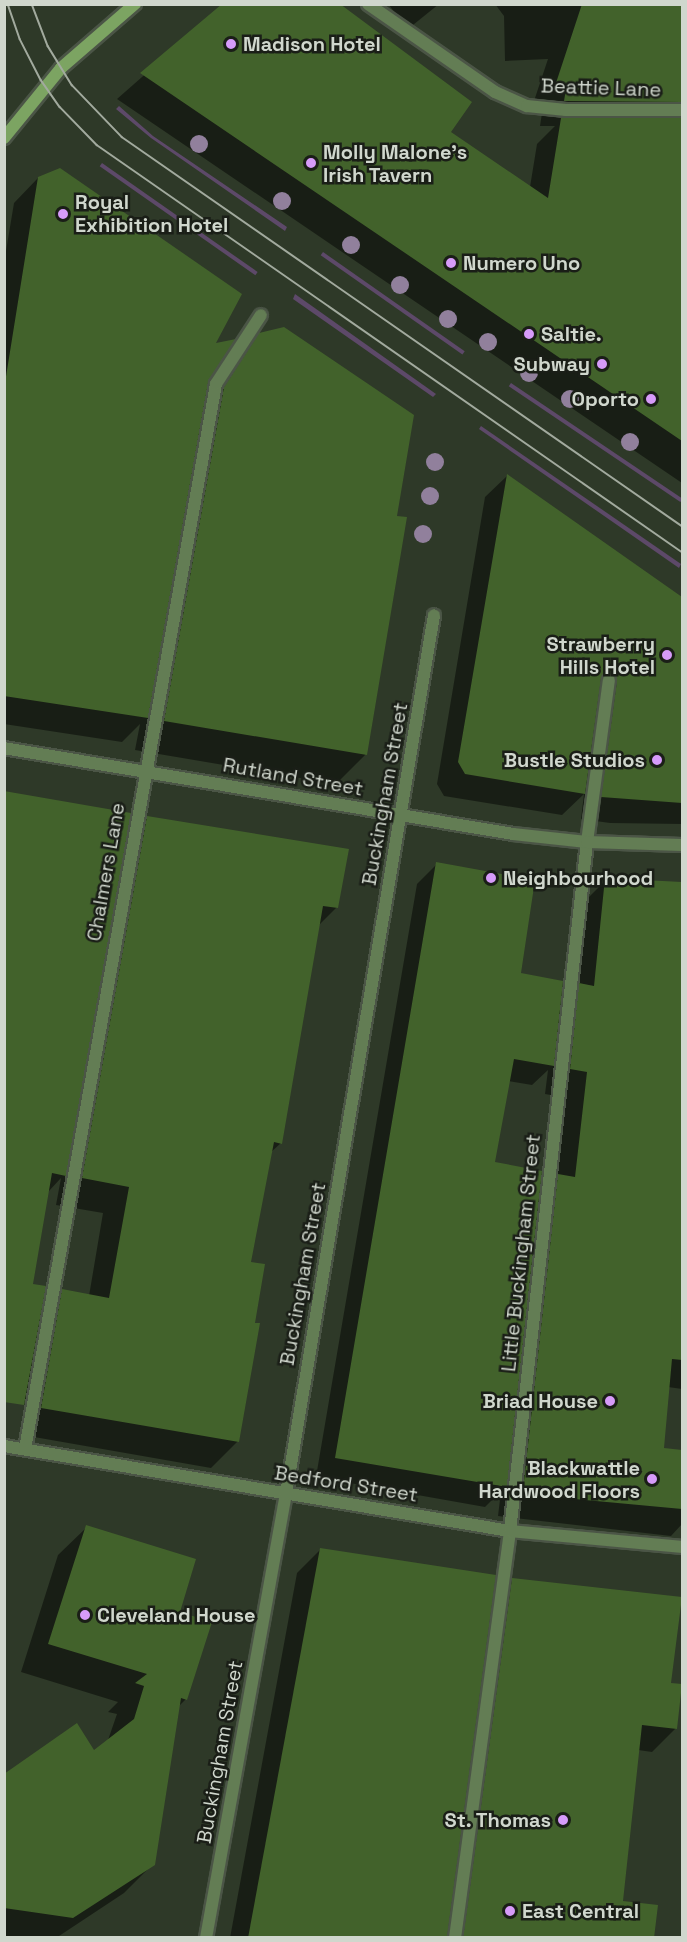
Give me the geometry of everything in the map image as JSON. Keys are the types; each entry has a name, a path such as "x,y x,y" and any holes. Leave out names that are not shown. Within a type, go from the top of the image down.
{"main road":[{"path":"4,138 61,68 135,4"}],"street":[{"name":"Beattie Lane","path":"368,4 495,92 527,106 566,110 682,110"},
{"name":"Chalmers Lane","path":"25,1449 144,771 216,384 261,315"},
{"name":"Buckingham Street","path":"206,1938 286,1494 434,615"},
{"name":"Little Buckingham Street","path":"455,1938 510,1531 587,842 609,680"},
{"name":"Rutland Street","path":"4,748 401,815 587,842 682,845"},
{"name":"Bedford Street","path":"4,1446 510,1531 682,1547"}],"shaded area":[{"path":"119,106 153,136 287,227 285,231 151,138 116,109"},
{"path":"102,163 258,272 255,275 100,166"},
{"path":"323,252 465,351 462,355 321,255"},
{"path":"295,294 436,394 433,397 293,299"},
{"path":"511,383 682,498 680,502 509,386"},
{"path":"481,426 681,564 679,568 479,429"}],"building":[{"path":"222,4 340,4 472,102 451,132 548,198 561,118 682,118 682,441 140,73"},
{"path":"582,4 682,4 682,102 564,101 566,89 554,89"},
{"path":"60,168 242,294 216,343 236,339 208,383 148,718 4,696 4,389 38,177"},
{"path":"284,327 414,415 397,516 407,517 367,755 164,721 224,387 259,333"},
{"path":"507,474 682,597 682,803 601,797 617,681 611,672 601,679 585,794 465,774 458,762"},
{"path":"4,791 131,813 66,1176 52,1173 33,1284 46,1286 24,1405 4,1402"},
{"path":"147,816 349,849 338,908 323,906 282,1144 274,1142 251,1262 265,1264 255,1323 260,1323 239,1442 41,1408 62,1289 109,1298 129,1187 82,1178"},
{"path":"436,862 535,880 521,973 563,981 554,1066 514,1059 495,1162 542,1171 507,1487 335,1458"},
{"path":"605,878 682,882 682,1360 672,1359 664,1448 682,1450 682,1509 542,1496 523,1490 558,1174 575,1177 587,1072 570,1069 579,983 594,986"},
{"path":"86,1525 196,1559 180,1612 212,1622 187,1700 181,1698 155,1865 73,1918 4,1908 4,1774 77,1723 94,1750 134,1719 144,1686 135,1683 147,1674 48,1644"},
{"path":"320,1548 496,1575 447,1938 248,1938"},
{"path":"512,1578 682,1597 671,1683 682,1684 677,1729 642,1725 623,1901 658,1905 654,1938 463,1938"}],"tram line":[{"path":"8,4 20,39 41,80 60,107 97,145 682,552"},
{"path":"32,4 48,46 72,85 122,137 682,526"}],"place":[{"name":"Madison Hotel","path":"231,44"},
{"name":"Molly Malone's Irish Tavern","path":"311,163"},
{"name":"Royal Exhibition Hotel","path":"63,214"},
{"name":"Numero Uno","path":"451,263"},
{"name":"Saltie.","path":"529,334"},
{"name":"Subway","path":"602,364"},
{"name":"Oporto","path":"651,399"},
{"name":"Strawberry Hills Hotel","path":"667,655"},
{"name":"Bustle Studios","path":"657,760"},
{"name":"Neighbourhood","path":"491,878"},
{"name":"Briad House","path":"610,1401"},
{"name":"Blackwattle Hardwood Floors","path":"652,1479"},
{"name":"Cleveland House","path":"85,1615"},
{"name":"St. Thomas","path":"563,1820"},
{"name":"East Central","path":"510,1911"}]}
